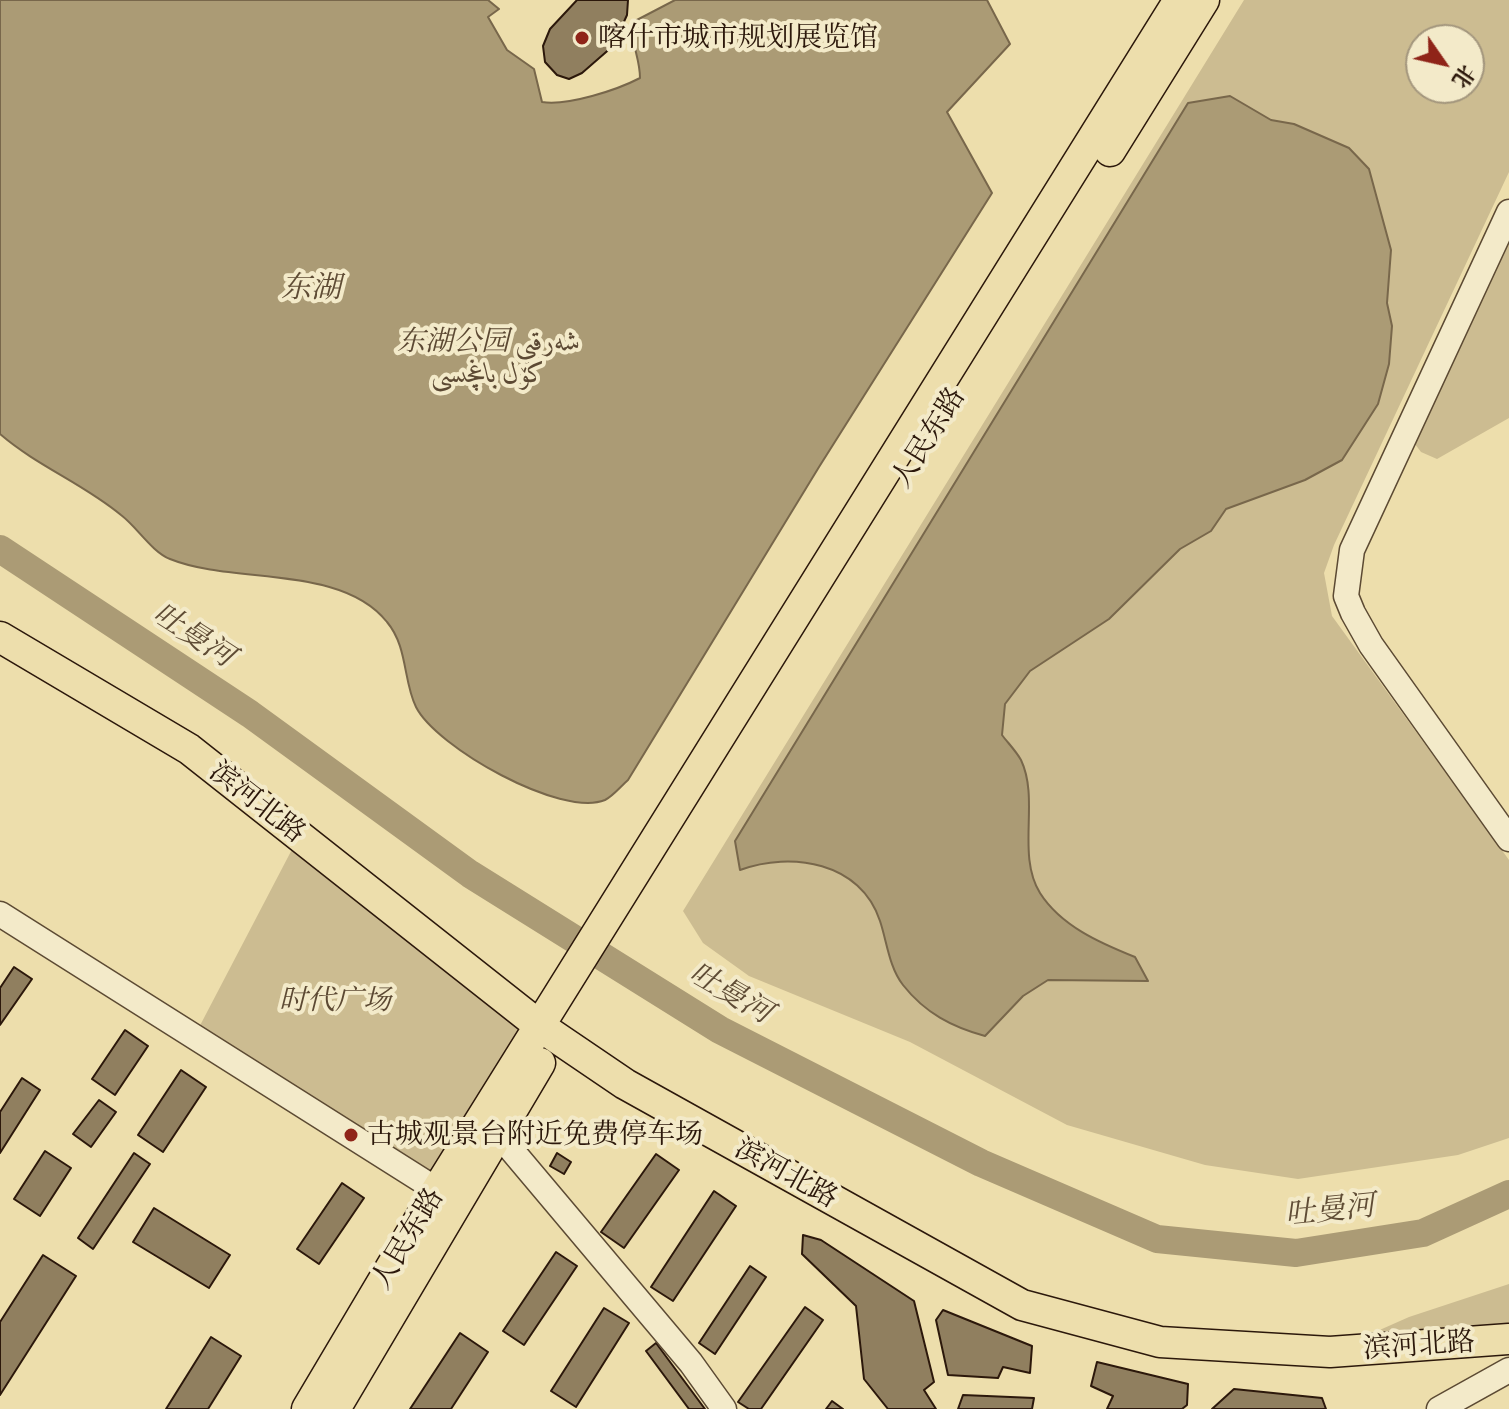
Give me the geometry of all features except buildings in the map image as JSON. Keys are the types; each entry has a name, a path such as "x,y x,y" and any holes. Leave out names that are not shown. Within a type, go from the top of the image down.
{"main road":[{"name":"人民东路","path":"335,1409 499,1135 548,1032 570,994 1179,0"},
{"name":"人民东路","path":"646,872 1204,0"},
{"name":"滨河北路","path":"0,637 189,749 548,1032 625,1084 1022,1305 1160,1342 1330,1352 1509,1339"},
{"name":"人民东路","path":"307,1409 437,1190 548,1032"}],"street":[{"path":"1509,212 1352,550 1346,596 1371,645 1509,839"},
{"path":"0,914 437,1190"},
{"path":"499,1135 691,1363 724,1409"},
{"path":"1439,1409 1509,1370"}],"green space":[{"path":"1244,0 1509,0 1509,172 1334,545 1324,573 1332,616 1509,860 1509,1138 1458,1155 1298,1179 1205,1165 1067,1125 910,1042 749,976 703,943 683,911"},
{"path":"1509,230 1509,418 1437,459 1421,452 1412,440"},
{"name":"时代广场","path":"299,836 541,1027 437,1190 194,1037"},
{"path":"1509,1284 1509,1337 1330,1352 1409,1317"}],"water":[{"name":"东湖","path":"0,0 488,0 499,9 488,17 507,50 534,69 542,102 553,103 592,96 640,78 633,22 675,0 987,0 1010,44 947,112 992,193 819,467 628,780 605,800 585,803 560,799 502,775 473,759 428,723 412,697 394,632 367,604 343,591 315,583 224,572 163,556 107,504 29,456 0,434"},
{"path":"1230,96 1271,120 1294,124 1349,148 1369,169 1391,250 1387,303 1392,326 1389,364 1378,404 1342,460 1305,480 1226,509 1211,531 1180,549 1109,619 1030,671 1005,704 1002,735 1021,760 1026,776 1030,861 1040,893 1070,924 1135,957 1148,981 1048,980 1023,996 985,1036 940,1018 920,1004 903,985 891,962 871,901 857,885 822,866 802,862 760,864 740,870 735,841 1188,103"}],"waterway":[{"name":"吐曼河","path":"0,549 250,714 470,874 720,1030 981,1163 1157,1239 1296,1253 1423,1233 1509,1194"}],"place":[{"name":"喀什市城市规划展览馆","path":"582,38"},
{"name":"古城观景台附近免费停车场","path":"351,1135"}],"park label":[{"name":"东湖公园 شەرقىي كۆل باغچىسى","path":"489,358"}]}
